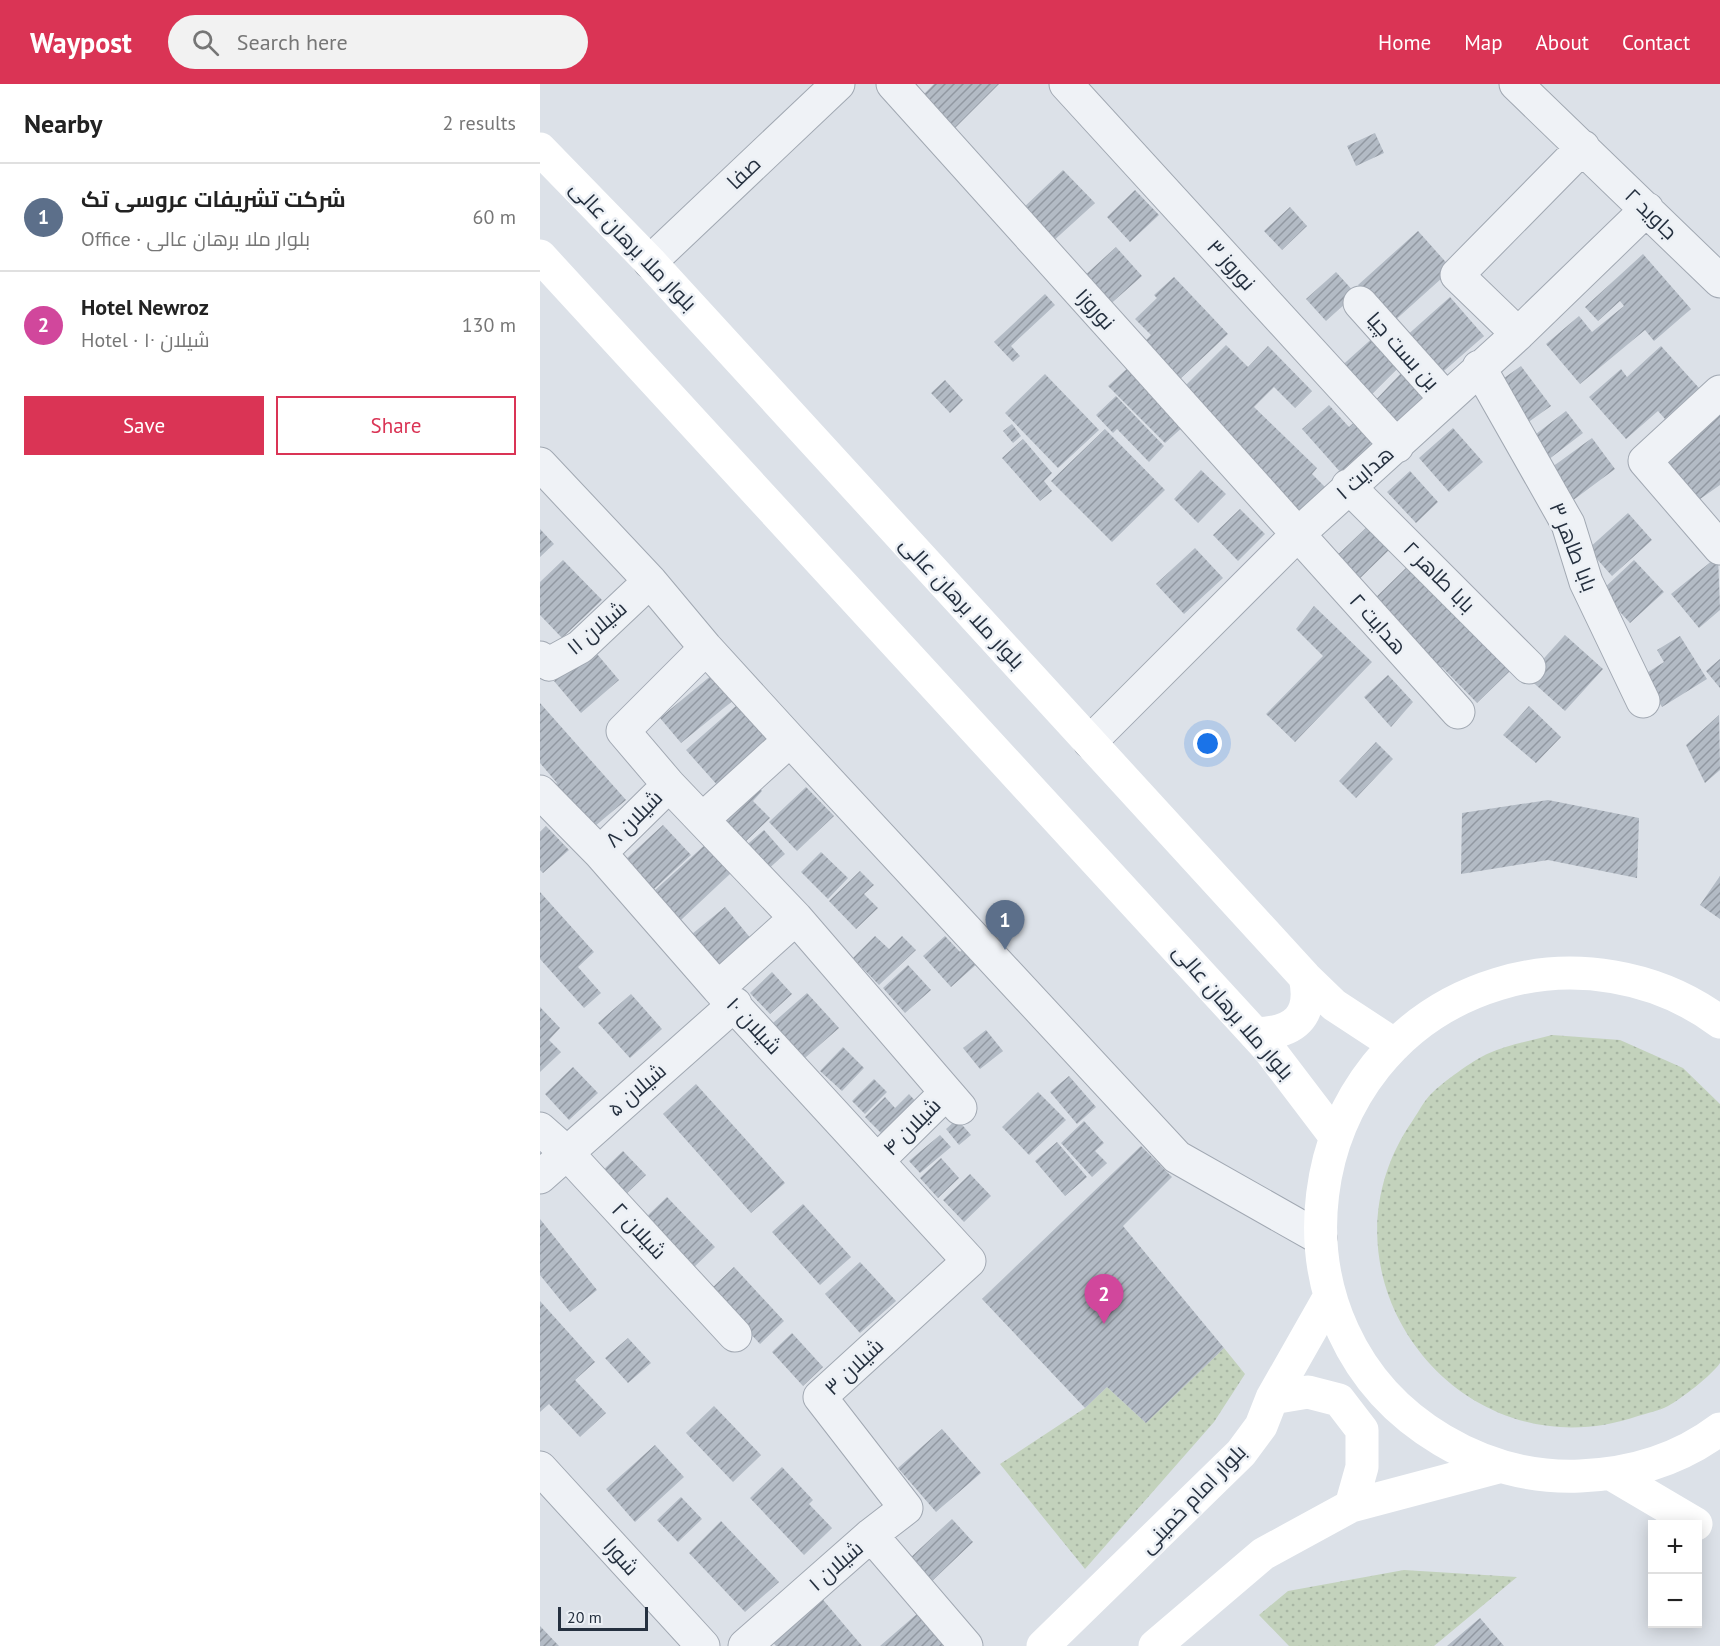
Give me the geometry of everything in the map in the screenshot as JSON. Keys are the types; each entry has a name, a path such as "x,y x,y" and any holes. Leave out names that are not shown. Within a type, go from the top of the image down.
{"main road":[{"name":"بلوار ملا برهان عالی","path":"540,149 650,262 1305,977 1334,1005 1395,1045"},
{"name":"بلوار ملا برهان عالی","path":"540,256 1255,1034 1335,1136"},
{"path":"1720,1022 1681,998 1649,985 1616,977 1582,973 1548,974 1515,979 1482,989 1451,1003 1423,1021 1395,1045 1371,1072 1350,1102 1335,1136 1324,1175 1319,1216 1321,1257 1330,1296 1345,1335 1366,1371 1393,1402 1424,1430 1460,1451 1498,1467 1555,1477 1613,1475 1659,1463 1703,1442 1720,1429"},
{"path":"1255,1034 1287,1030 1298,1019 1306,1007 1309,996 1305,977"},
{"name":"بلوار امام خمینی","path":"1043,1646 1241,1453 1261,1426 1272,1398 1330,1296"},
{"path":"1272,1398 1308,1392 1339,1400 1362,1430 1362,1467 1351,1506"},
{"path":"1155,1646 1263,1554 1351,1506 1498,1467"},
{"path":"1613,1475 1689,1520"},
{"path":"1702,1528 1720,1538"}],"street":[{"name":"صفا","path":"650,262 838,84"},
{"name":"نوروز۱","path":"893,84 1297,535"},
{"name":"نوروز ۳","path":"1066,84 1396,446"},
{"name":"جاوید ۲","path":"1516,84 1720,281"},
{"path":"1518,334 1457,274 1583,147"},
{"name":"هدایت ۱","path":"1090,742 1348,486 1396,446 1479,367 1518,334 1647,209"},
{"name":"بن بست چیا","path":"1360,303 1446,399"},
{"name":"بابا طاهر ۳","path":"1479,367 1568,524 1586,582 1643,701"},
{"path":"1720,392 1645,461 1720,548"},
{"path":"540,464 650,582 706,648 790,740 1177,1156 1320,1238"},
{"name":"بابا طاهر ۲","path":"1348,486 1529,667"},
{"name":"هدایت ۲","path":"1297,535 1458,712"},
{"name":"شیلان ۱۱","path":"540,658 549,664 580,647 650,582"},
{"path":"706,648 623,731 669,785 796,918"},
{"path":"703,819 790,740"},
{"name":"شیلان ۸","path":"600,853 669,785"},
{"name":"شیلان ۱۰","path":"540,792 600,853 726,996 969,1260"},
{"name":"شیلان ۵","path":"540,1177 726,996 796,918"},
{"name":"شیلان ۴","path":"796,918 953,1100 878,1160"},
{"name":"شیلان ۲","path":"540,1129 566,1152 735,1335"},
{"name":"شیلان ۳","path":"871,1535 906,1508 820,1397 969,1260"},
{"name":"شورا","path":"540,1468 703,1646"},
{"name":"شیلان ۱","path":"745,1646 871,1535 966,1646"}],"green space":[{"path":"1552,1035 1620,1040 1683,1068 1720,1104 1720,1363 1696,1386 1664,1408 1638,1416 1573,1427 1512,1418 1460,1390 1418,1349 1390,1298 1377,1240 1384,1180 1413,1120 1428,1097 1458,1072 1487,1054"},
{"path":"1224,1348 1245,1374 1214,1422 1085,1569 1000,1464 1085,1408 1107,1387 1146,1423"},
{"path":"1404,1570 1517,1577 1434,1646 1289,1646 1259,1615 1288,1591"}],"building":[{"path":"934,84 999,84 948,135 915,103"},
{"path":"1375,133 1384,153 1356,166 1347,146"},
{"path":"1063,170 1095,203 1050,244 1020,211"},
{"path":"1135,190 1159,215 1130,242 1107,217"},
{"path":"1290,207 1307,226 1282,250 1264,231"},
{"path":"1418,231 1452,269 1392,323 1358,285"},
{"path":"1116,247 1142,276 1107,307 1081,279"},
{"path":"1643,254 1691,309 1654,341 1645,330 1580,384 1546,344 1579,316 1592,332 1624,306 1620,301 1598,321 1585,307"},
{"path":"1336,272 1356,294 1326,321 1306,299"},
{"path":"1174,277 1228,334 1180,379 1145,341 1151,335 1135,319 1157,298 1154,295"},
{"path":"1045,294 1055,305 1011,346 1020,356 1013,362 994,342"},
{"path":"1450,297 1484,336 1437,377 1404,338"},
{"path":"1377,334 1403,363 1366,400 1337,370"},
{"path":"1226,345 1248,367 1268,346 1312,391 1295,408 1274,387 1254,407 1317,468 1312,474 1329,491 1296,521 1214,432 1220,422 1184,387"},
{"path":"1661,346 1699,388 1665,419 1658,411 1626,439 1589,397 1621,369 1627,377"},
{"path":"1132,364 1184,426 1165,443 1108,386"},
{"path":"1521,366 1551,406 1520,428 1490,388"},
{"path":"1404,370 1429,394 1395,429 1370,406"},
{"path":"1045,374 1099,430 1058,468 1005,413"},
{"path":"945,380 963,400 950,413 931,393"},
{"path":"1116,396 1164,446 1149,462 1117,429 1113,433 1096,415"},
{"path":"1329,405 1349,427 1360,417 1381,440 1342,474 1302,429"},
{"path":"1566,411 1583,433 1540,466 1523,444"},
{"path":"1720,412 1720,485 1693,504 1659,456"},
{"path":"1012,424 1021,436 1013,443 1003,431"},
{"path":"1453,428 1483,462 1449,492 1419,458"},
{"path":"1105,429 1165,490 1112,542 1051,481"},
{"path":"1592,438 1615,469 1568,504 1544,473"},
{"path":"1023,439 1052,473 1044,481 1052,491 1040,501 1002,458"},
{"path":"1201,470 1226,494 1198,523 1174,499"},
{"path":"1410,471 1438,502 1416,523 1387,492"},
{"path":"1240,509 1265,534 1238,561 1213,535"},
{"path":"1628,513 1652,540 1612,576 1588,549"},
{"path":"1368,526 1390,549 1352,586 1329,563"},
{"path":"540,529 554,544 540,557"},
{"path":"1195,548 1223,578 1184,614 1156,584"},
{"path":"1718,556 1720,610 1699,628 1671,594"},
{"path":"563,560 602,600 562,638 540,615 540,582"},
{"path":"1634,560 1664,592 1630,623 1601,591"},
{"path":"1408,566 1511,670 1477,703 1442,667 1429,680 1368,605"},
{"path":"1314,606 1372,662 1295,742 1266,714 1323,656 1296,629"},
{"path":"1565,635 1603,669 1565,711 1527,677"},
{"path":"1680,636 1707,679 1662,707 1642,676 1664,662 1657,650"},
{"path":"592,648 619,680 581,713 554,681"},
{"path":"1720,659 1720,688 1706,671"},
{"path":"713,674 735,699 681,743 660,718"},
{"path":"1388,675 1413,702 1391,727 1364,697"},
{"path":"540,703 626,800 588,832 551,789 557,783 540,763"},
{"path":"737,705 770,742 719,787 686,750"},
{"path":"1529,706 1561,737 1536,763 1503,735"},
{"path":"1719,715 1720,770 1705,783 1686,745"},
{"path":"1376,742 1393,759 1356,798 1339,781"},
{"path":"754,783 762,791 753,801 770,818 742,845 717,819"},
{"path":"806,787 834,816 797,851 769,822"},
{"path":"1548,800 1639,818 1637,878 1548,860 1461,874 1462,813"},
{"path":"663,825 691,855 654,889 626,859"},
{"path":"546,826 569,850 543,873 540,870 540,832"},
{"path":"764,830 785,854 765,872 743,848"},
{"path":"707,843 733,871 681,920 654,891"},
{"path":"821,852 848,878 828,899 801,872"},
{"path":"860,871 874,885 864,894 878,908 856,929 829,901"},
{"path":"1720,876 1720,919 1700,905"},
{"path":"540,892 594,952 578,967 601,993 584,1008 540,959"},
{"path":"725,907 752,940 719,967 692,934"},
{"path":"875,936 889,949 902,936 916,950 879,985 853,958"},
{"path":"945,936 960,952 965,947 978,963 951,987 923,956"},
{"path":"908,965 931,990 905,1013 883,988"},
{"path":"772,972 792,994 770,1014 750,993"},
{"path":"807,993 839,1028 797,1065 765,1030"},
{"path":"631,994 662,1029 630,1058 598,1023"},
{"path":"540,1007 560,1028 549,1040 561,1052 540,1072"},
{"path":"986,1030 1003,1051 980,1069 963,1048"},
{"path":"843,1047 864,1068 842,1091 820,1071"},
{"path":"573,1067 598,1093 569,1120 545,1094"},
{"path":"1069,1076 1096,1107 1077,1124 1050,1092"},
{"path":"874,1079 887,1092 865,1114 852,1101"},
{"path":"696,1084 785,1183 751,1213 663,1114"},
{"path":"1038,1092 1066,1120 1029,1155 1002,1127"},
{"path":"909,1094 918,1104 885,1137 865,1117 885,1097 895,1108"},
{"path":"957,1119 971,1135 959,1145 946,1129"},
{"path":"1084,1121 1104,1143 1095,1151 1107,1163 1092,1177 1061,1143"},
{"path":"940,1135 951,1147 920,1173 909,1161"},
{"path":"1057,1142 1087,1177 1065,1196 1035,1161"},
{"path":"1141,1146 1172,1177 1123,1226 1224,1348 1146,1423 1107,1387 1085,1408 982,1299"},
{"path":"623,1151 646,1175 624,1196 601,1172"},
{"path":"941,1158 959,1178 938,1198 920,1178"},
{"path":"970,1174 991,1196 964,1222 943,1200"},
{"path":"667,1197 715,1247 691,1270 643,1220"},
{"path":"803,1204 851,1257 820,1285 772,1232"},
{"path":"540,1219 597,1290 570,1312 540,1275"},
{"path":"860,1262 896,1301 860,1333 825,1294"},
{"path":"734,1267 784,1321 760,1344 710,1290"},
{"path":"540,1301 595,1362 575,1380 606,1413 580,1437 549,1404 540,1412"},
{"path":"792,1333 823,1367 803,1386 772,1352"},
{"path":"628,1338 651,1363 628,1383 605,1358"},
{"path":"714,1406 761,1455 733,1482 686,1433"},
{"path":"942,1429 981,1473 936,1512 898,1468"},
{"path":"655,1445 684,1477 635,1522 606,1489"},
{"path":"782,1467 813,1500 809,1504 832,1528 804,1555 750,1498"},
{"path":"681,1497 702,1519 678,1542 657,1520"},
{"path":"952,1519 973,1542 930,1583 908,1560"},
{"path":"721,1521 779,1582 745,1612 689,1553"},
{"path":"819,1595 862,1646 776,1646 769,1638"},
{"path":"918,1613 947,1646 880,1646"},
{"path":"1480,1618 1504,1646 1447,1646"},
{"path":"540,1626 559,1646 540,1646"}],"place":[{"name":"شرکت تشریفات عروسی تک","path":"1005,950"},
{"name":"Hotel Newroz","path":"1104,1324"}]}
